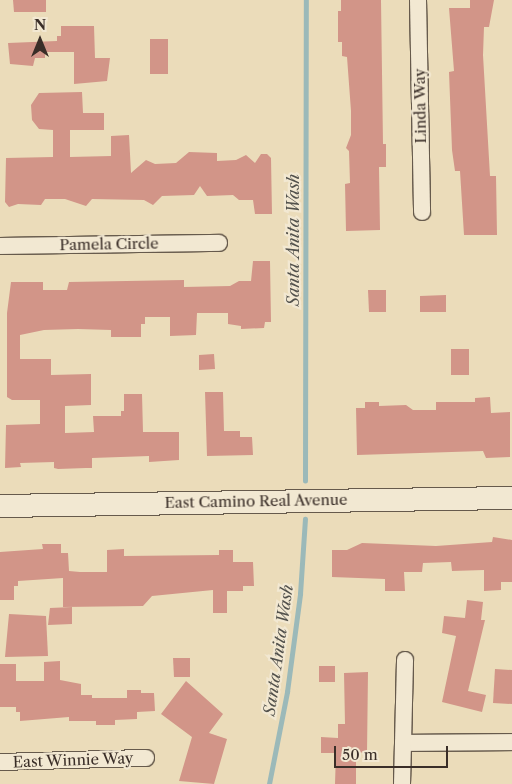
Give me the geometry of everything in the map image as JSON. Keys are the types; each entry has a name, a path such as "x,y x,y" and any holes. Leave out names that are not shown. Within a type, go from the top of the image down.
{"street":[{"name":"Linda Way","path":"418,0 422,212"},
{"name":"Pamela Circle","path":"0,246 219,243"},
{"name":"East Camino Real Avenue","path":"0,506 512,498"},
{"path":"402,784 406,660"},
{"path":"403,743 512,742"},
{"name":"East Winnie Way","path":"0,762 146,758"}],"building":[{"path":"13,0 46,0 46,12 14,12"},
{"path":"341,0 381,0 383,144 386,144 386,167 379,167 380,230 346,231 345,184 350,183 349,151 346,148 351,135 351,111 347,57 342,56 342,42 338,42 338,11 341,11"},
{"path":"470,0 494,0 489,27 484,27 483,55 490,176 496,176 497,235 464,235 460,171 455,171 452,150 449,72 454,71 449,8 470,8"},
{"path":"61,26 94,26 95,58 110,58 107,81 74,84 74,52 45,52 45,58 35,58 33,66 10,64 8,43 57,41 57,36 61,36"},
{"path":"150,39 168,39 168,74 150,74"},
{"path":"82,92 83,113 104,113 104,130 70,130 70,157 111,156 111,136 129,135 131,173 146,160 155,164 176,163 189,152 217,153 217,161 236,160 246,155 255,163 261,154 267,154 271,158 272,214 255,214 253,200 239,200 233,195 207,196 200,186 194,195 162,196 153,205 144,200 92,199 86,206 65,199 45,199 41,205 18,204 9,207 5,202 6,158 53,157 53,130 39,129 32,120 31,105 39,93"},
{"path":"253,261 270,261 271,322 265,322 264,328 241,329 241,326 228,324 228,313 197,313 196,335 170,336 170,317 145,317 145,324 141,324 141,337 111,337 111,330 78,329 44,330 20,335 20,359 51,359 51,375 91,374 91,405 65,406 65,433 94,432 93,416 121,416 121,411 124,411 124,394 142,394 143,432 179,432 179,460 149,462 149,456 92,458 92,468 58,469 54,468 54,462 20,463 21,467 5,468 6,425 40,424 40,400 12,400 7,397 7,313 11,282 43,282 43,290 67,290 69,282 184,280 184,287 230,286 239,281 251,281"},
{"path":"368,290 386,290 386,312 369,312"},
{"path":"446,295 446,312 420,312 420,296"},
{"path":"451,349 469,349 469,375 451,375"},
{"path":"214,354 215,369 199,370 199,355"},
{"path":"205,392 223,392 224,431 240,431 240,437 252,437 253,455 207,456"},
{"path":"490,397 491,413 510,412 510,457 486,458 483,451 357,455 356,408 365,408 365,402 379,402 379,406 406,405 413,410 436,410 436,402 475,402 475,398"},
{"path":"493,537 512,540 512,582 501,582 501,590 484,591 484,570 452,571 451,562 423,563 422,572 404,572 405,591 385,591 385,579 332,577 332,550 347,550 362,543 436,546 492,542"},
{"path":"42,544 61,544 61,553 68,553 69,571 80,572 107,572 107,550 124,549 124,556 219,555 219,550 233,550 233,562 253,562 254,586 243,586 243,591 227,591 227,613 213,613 213,590 152,596 143,606 63,607 63,578 18,581 18,586 14,586 14,600 0,600 0,552 43,549"},
{"path":"467,600 483,602 481,620 485,620 468,691 486,695 482,712 442,702 456,636 442,633 444,616 465,618"},
{"path":"72,607 72,624 48,625 50,608"},
{"path":"9,614 46,616 48,656 5,657"},
{"path":"173,658 190,658 190,677 174,677"},
{"path":"60,661 60,680 81,684 81,695 92,695 92,698 127,698 127,690 141,690 141,693 154,693 155,711 137,712 137,719 115,720 115,725 96,725 96,721 69,721 69,717 20,721 20,712 16,712 16,707 0,707 0,664 16,664 16,681 44,681 44,662"},
{"path":"319,666 335,666 335,682 319,682"},
{"path":"495,669 512,670 512,704 493,703"},
{"path":"368,672 367,753 356,752 356,784 335,784 336,753 321,753 321,737 338,738 338,724 345,724 344,673"},
{"path":"186,681 223,714 209,733 227,739 214,784 179,781 192,737 161,714"}],"waterway":[{"name":"Santa Anita Wash","path":"305,481 306,0"},
{"name":"Santa Anita Wash","path":"269,784 287,692 300,594 305,519"}]}
